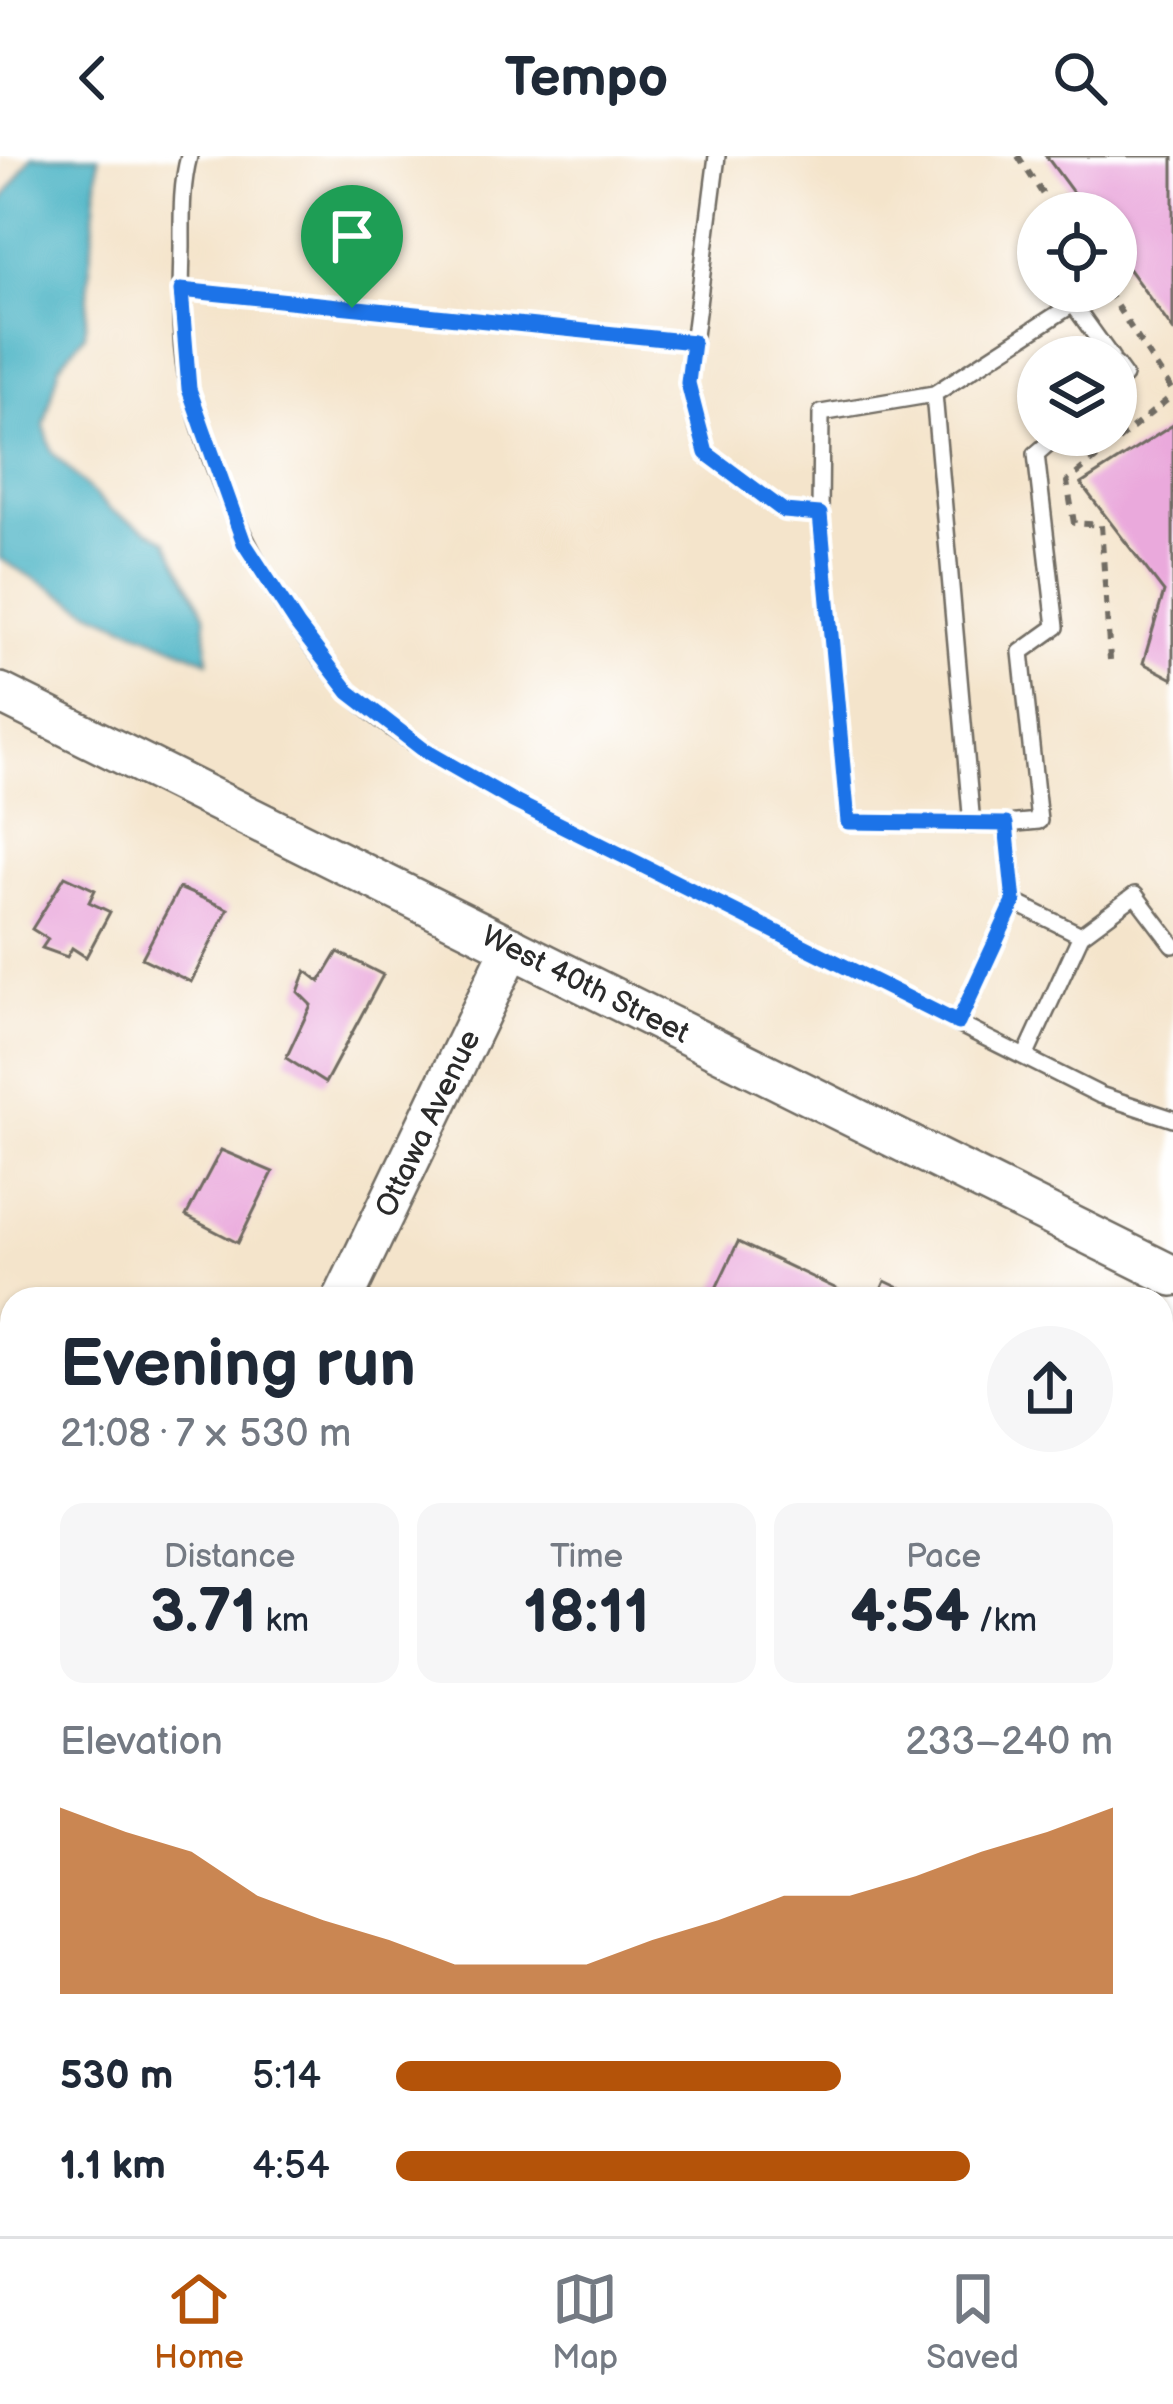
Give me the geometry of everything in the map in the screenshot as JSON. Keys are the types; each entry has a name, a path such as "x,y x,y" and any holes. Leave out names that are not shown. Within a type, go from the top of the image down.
{"street":[{"name":"West 40th Street","path":"0,693 1173,1276"},
{"name":"Ottawa Avenue","path":"349,1287 512,946"}],"lane":[{"path":"189,156 183,178 181,290 189,389 244,543 298,626 349,692 424,750 513,801 1100,1095 1173,1120"},
{"path":"707,156 717,156 688,383 706,453 784,511 820,514"},
{"path":"181,290 693,342"},
{"path":"1023,336 1072,304 1096,336"},
{"path":"1017,340 934,394 821,413 820,514 848,822 972,825 1039,821 1021,652 1056,627 1036,456"},
{"path":"934,394 972,825"},
{"path":"958,1023 1014,902 1006,824"},
{"path":"1025,1057 1081,935 1135,895 1173,945"},
{"path":"1014,902 1081,935"}],"path":[{"path":"1018,156 1041,192"},
{"path":"1111,660 1101,525 1074,524 1067,482 1173,394 1120,312"}],"water":[{"path":"32,156 99,156 85,334 60,365 44,425 52,452 110,510 166,540 205,614 208,661 93,612 0,559 0,204"}],"building":[{"path":"1046,156 1173,156 1173,330 1137,281 1137,192 1073,192"},
{"path":"1173,425 1173,679 1143,663 1164,592 1081,484 1125,456 1137,456 1137,448"},
{"path":"65,876 95,890 89,902 110,912 86,957 72,948 67,957 42,948 48,939 32,929"},
{"path":"179,888 228,909 191,982 142,958"},
{"path":"338,952 383,975 325,1083 286,1058 311,1005 298,992 306,971 320,982"},
{"path":"221,1150 273,1172 238,1243 186,1216"},
{"path":"738,1242 833,1287 717,1287"}],"route":[{"path":"181,290 352,308 693,342 688,383 706,453 784,511 820,514 848,822 1006,824 1014,902 958,1023 513,801 424,750 349,692 298,626 244,543 189,389 181,290"}]}
